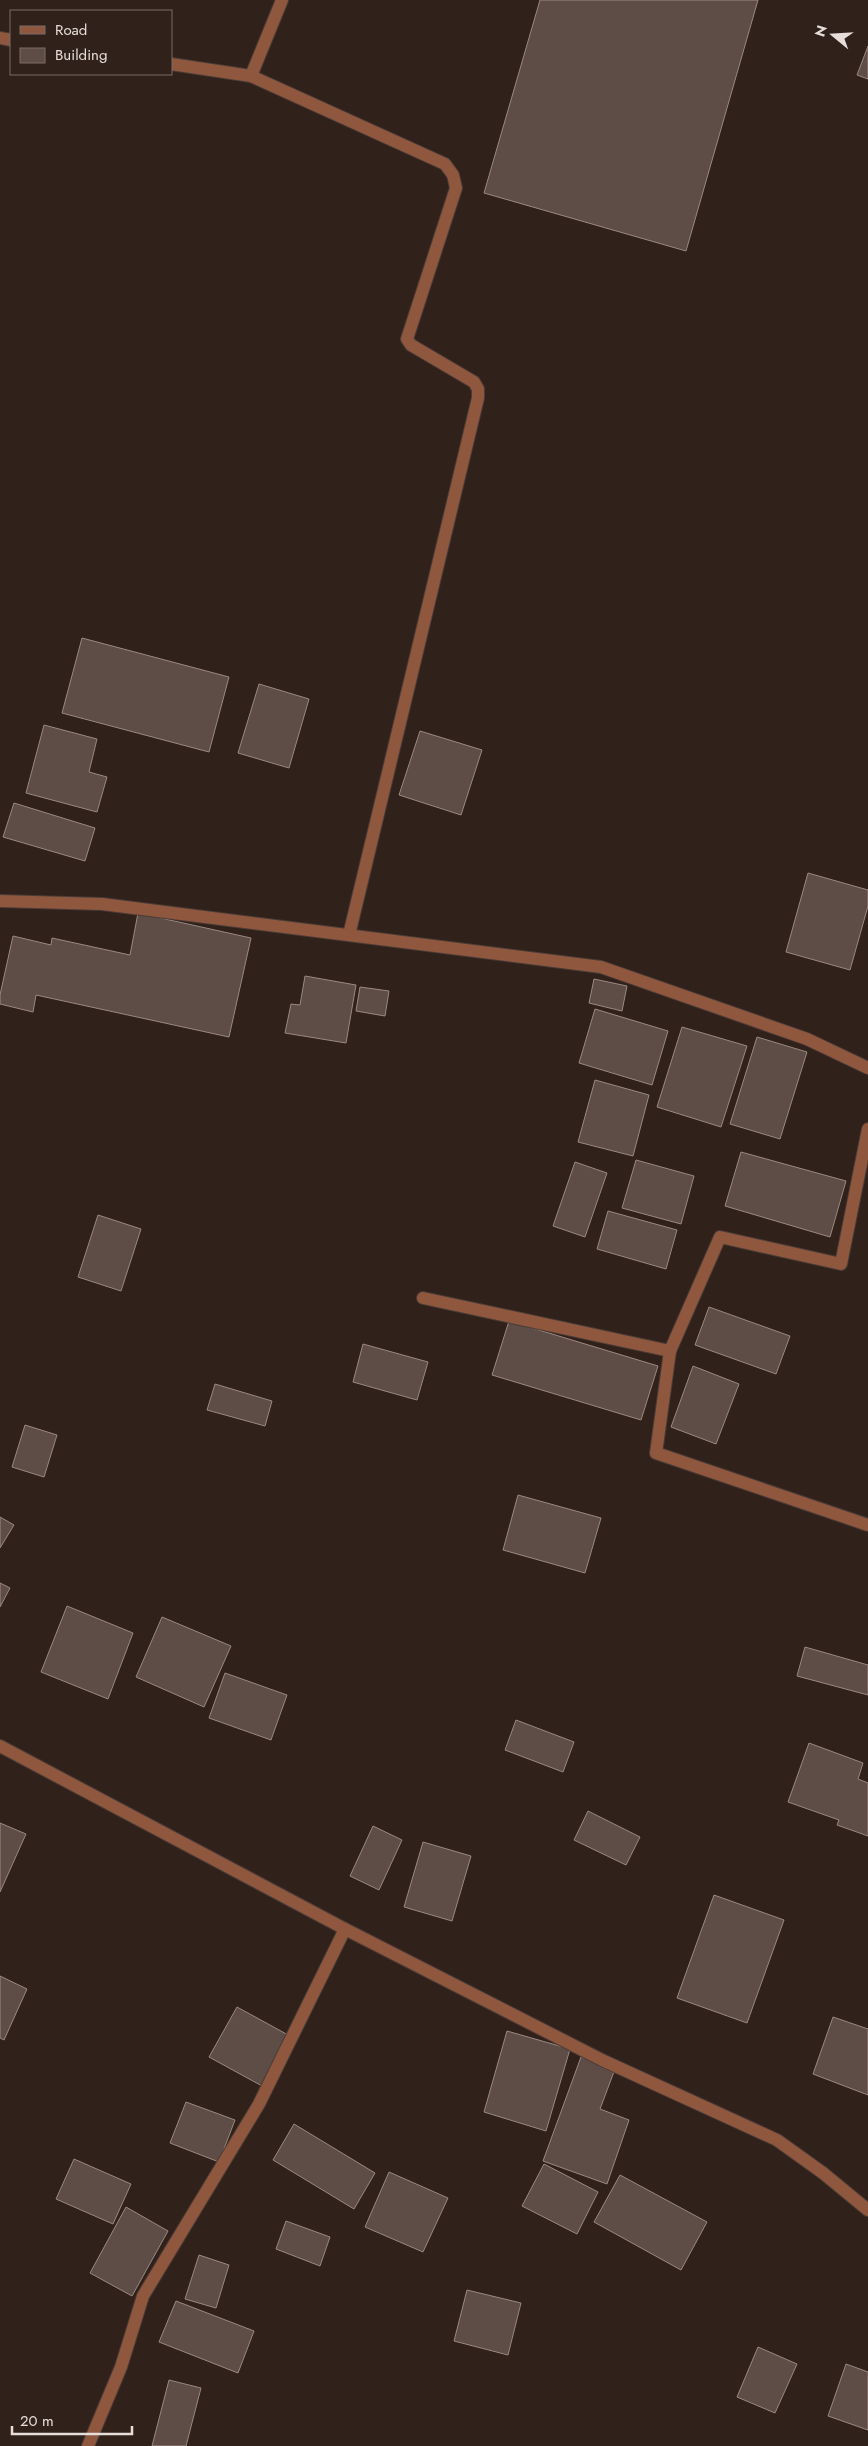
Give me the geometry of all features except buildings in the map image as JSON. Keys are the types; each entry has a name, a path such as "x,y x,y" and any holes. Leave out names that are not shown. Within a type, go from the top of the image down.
{"street":[{"path":"251,76 282,0"},
{"path":"172,64 251,76 445,164 453,174 456,188 408,339 411,344 474,382 478,389 478,398 349,935"},
{"path":"0,901 102,904 601,967 807,1039 868,1068"},
{"path":"868,1129 840,1264 720,1237 670,1351 656,1453 868,1525"},
{"path":"423,1298 670,1351"},
{"path":"0,1746 345,1929 602,2060 777,2140 823,2173 868,2210"},
{"path":"88,2446 121,2367 143,2296 258,2104 345,1929"}]}
